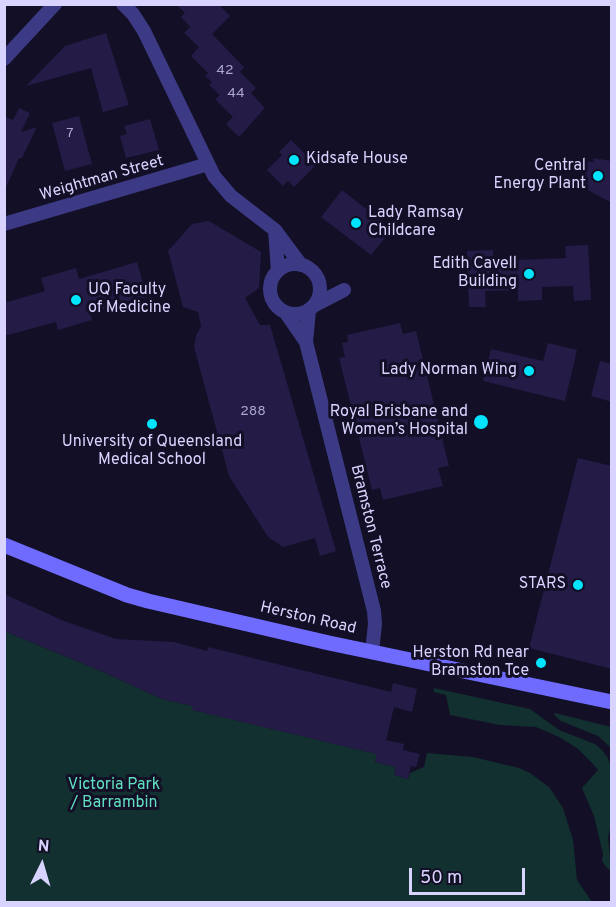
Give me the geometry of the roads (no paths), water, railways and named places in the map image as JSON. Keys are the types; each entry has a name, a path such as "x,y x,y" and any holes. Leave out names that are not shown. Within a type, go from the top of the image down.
{"main road":[{"name":"Herston Road","path":"4,545 127,595 148,601 372,652 612,702"}],"street":[{"path":"4,59 55,4"},
{"path":"133,8 214,176 231,196 275,230 301,265"},
{"name":"Weightman Street","path":"4,224 208,164"},
{"path":"275,230 278,271"},
{"path":"301,265 344,290 302,314 286,313 274,303 271,295 272,278 278,271 285,266 301,265"},
{"path":"312,308 320,290 316,274"},
{"name":"Bramston Terrace","path":"306,342 312,308"},
{"name":"Bramston Terrace","path":"286,313 306,342 374,611 372,652"}],"place":[{"name":"Kidsafe House","path":"294,160"},
{"name":"Central Energy Plant","path":"598,176"},
{"name":"Lady Ramsay Childcare","path":"356,223"},
{"name":"Edith Cavell Building","path":"529,274"},
{"name":"UQ Faculty of Medicine","path":"76,300"},
{"name":"Lady Norman Wing","path":"529,371"},
{"name":"Royal Brisbane and Women’s Hospital","path":"481,422"},
{"name":"University of Queensland Medical School","path":"152,424"},
{"name":"STARS","path":"578,585"},
{"name":"Herston Rd near Bramston Tce","path":"541,663"}],"park label":[{"name":"Victoria Park / Barrambin","path":"114,795"}]}
